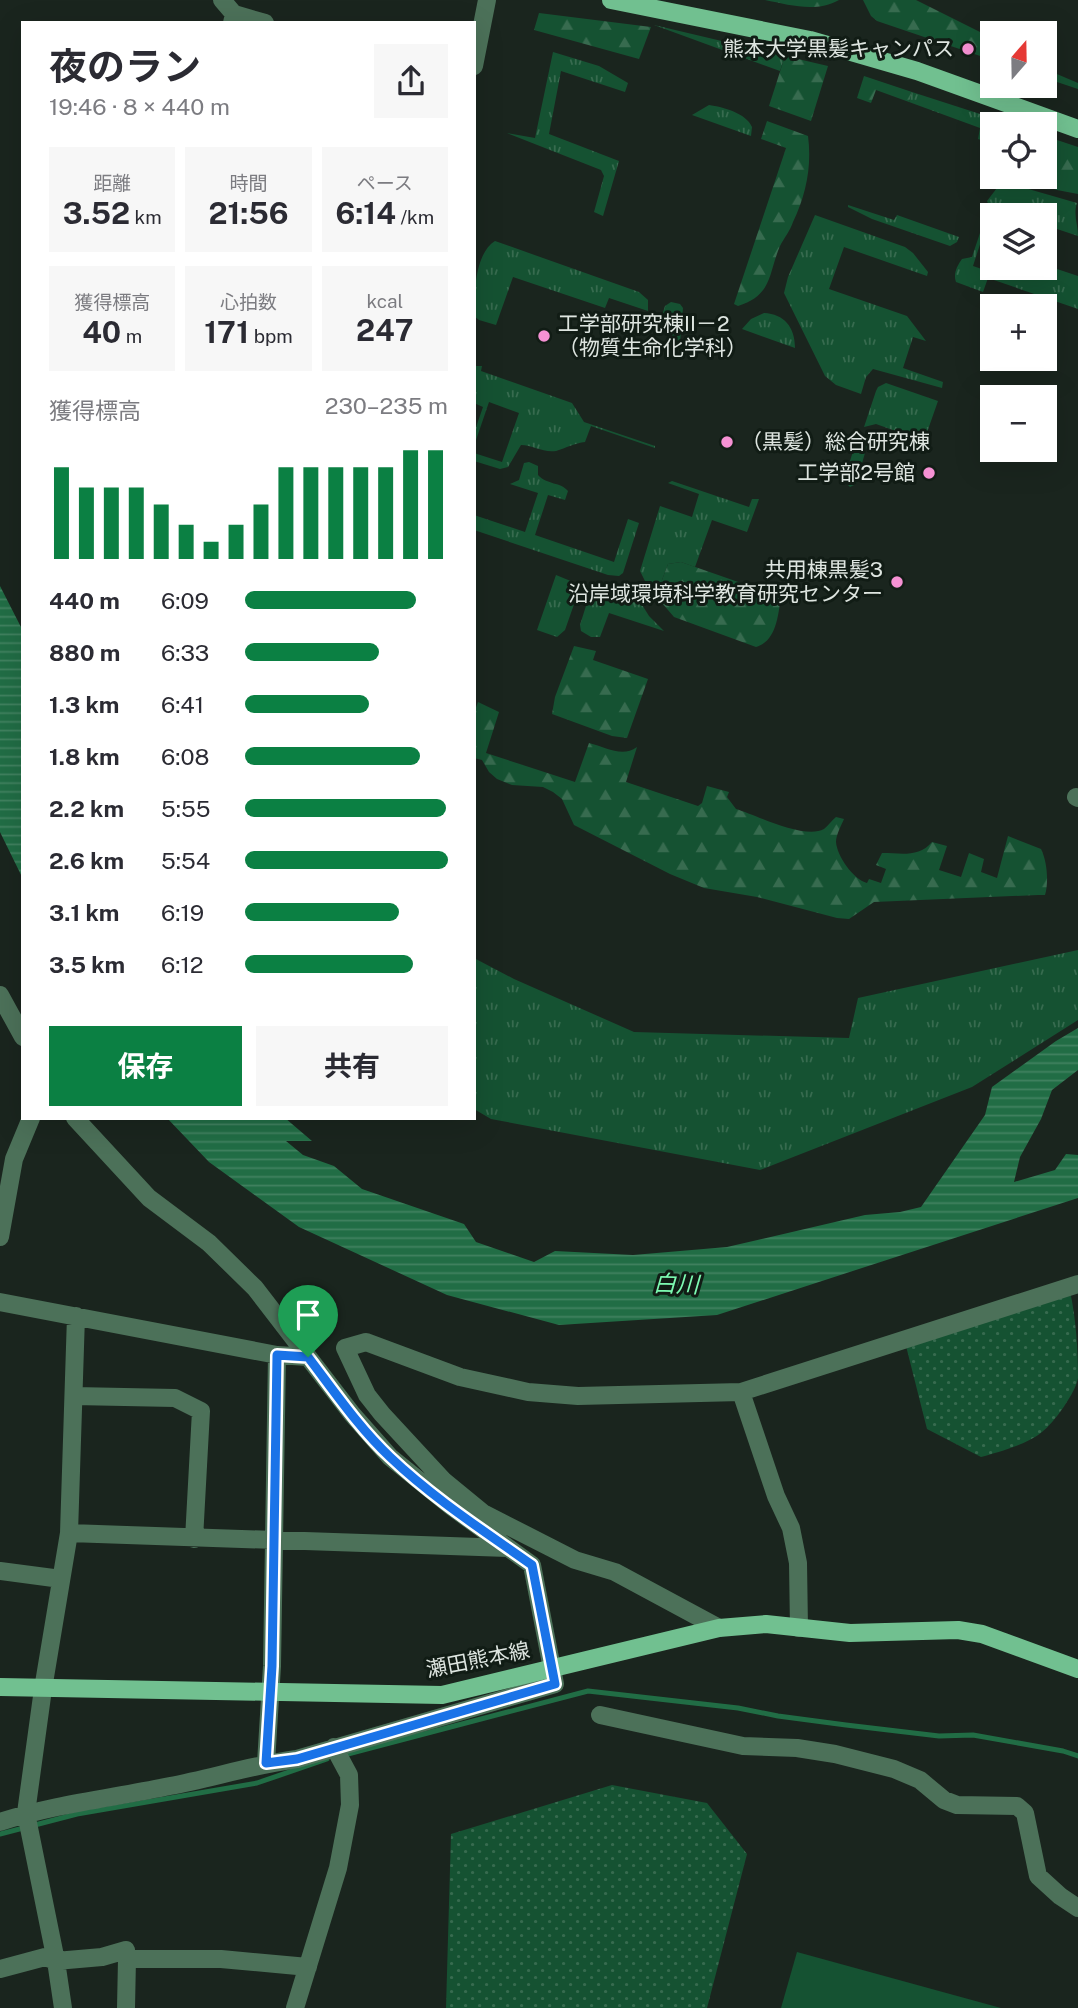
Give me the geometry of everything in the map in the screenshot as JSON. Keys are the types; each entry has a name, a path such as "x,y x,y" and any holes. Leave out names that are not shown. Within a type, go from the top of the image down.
{"main road":[{"path":"611,0 810,40 917,71 1078,129"},
{"name":"瀬田熊本線","path":"0,1687 442,1695 719,1628 766,1624 850,1633 958,1630 982,1634 1078,1669"}],"street":[{"path":"222,0 233,19"},
{"path":"476,57 488,0"},
{"path":"0,995 21,1033"},
{"path":"0,1237 14,1159 30,1120"},
{"path":"0,1822 26,1813 172,1786 266,1763 297,1759 555,1684 532,1565 390,1457 352,1414 255,1288 209,1243 149,1198 77,1120"},
{"path":"719,1628 615,1572 575,1560 483,1513 444,1481 382,1414 367,1395 345,1348 366,1342 460,1377 528,1392 578,1396 741,1392 1078,1284"},
{"path":"0,1302 277,1355 308,1357"},
{"path":"63,2008 26,1813 69,1533 76,1316"},
{"path":"266,1763 271,1692 277,1355"},
{"path":"741,1392 776,1496 790,1528 798,1563 799,1628"},
{"path":"74,1396 174,1398 201,1411 194,1539"},
{"path":"69,1533 508,1548"},
{"path":"0,1571 61,1579"},
{"path":"600,1715 743,1746 797,1748 835,1754 920,1780 944,1800 957,1805 1017,1806 1025,1814 1038,1876 1078,1908"},
{"path":"295,2008 338,1868 350,1804 349,1775 334,1747"},
{"path":"0,1969 45,1957 56,1961 102,1957 126,1950 127,2008"},
{"path":"127,1959 221,1959 308,1967"}],"green space":[{"path":"765,0 839,0 812,7"},
{"path":"863,0 916,0 980,32 980,56 877,21 871,16"},
{"path":"539,13 651,27 639,59 534,30"},
{"path":"654,25 785,56 780,71"},
{"path":"553,52 599,66 628,83 625,92 561,71 549,134 619,161 603,216 594,212 604,176 601,170 507,133 535,138"},
{"path":"785,56 828,66 811,121 769,106"},
{"path":"1057,74 1078,83 1078,89 1057,82"},
{"path":"864,76 912,92 909,102 876,90 871,103 857,98"},
{"path":"912,92 980,114 980,128 909,102"},
{"path":"709,105 727,109 745,118 752,127 751,136 692,115"},
{"path":"767,121 808,136 807,180 798,212 780,246 764,290 738,306 734,304 786,148 761,139"},
{"path":"1057,140 1078,147 1078,194 1054,189 1057,189"},
{"path":"996,189 1028,189 1077,203 1078,236 1057,229 1057,203 987,201"},
{"path":"848,205 894,220 897,215 959,237 957,242 950,246 872,219"},
{"path":"815,215 905,247 928,272 927,276 844,247 829,289 907,316 926,341 913,337 903,368 943,382 942,388 873,369 866,377 861,394 836,385 825,376 784,293 788,277"},
{"path":"980,233 980,244 973,266 980,268 980,280 987,280 983,292 956,282 955,279 962,259 972,257"},
{"path":"495,241 639,292 648,300 648,311 609,298 605,308 513,277 496,325 479,320 476,318 476,282 483,255"},
{"path":"1057,269 1078,276 1078,309 1057,302 1057,294 1034,294 994,280 1057,280"},
{"path":"671,302 680,304 683,308 680,343 672,339 673,330 669,334 657,331 665,306"},
{"path":"764,313 777,316 787,323 793,334 795,348 742,329 751,319"},
{"path":"476,366 482,366 481,371 572,403 584,422 655,448 591,426 585,442 556,451 521,445 508,467 500,469 476,462 476,454 502,462 519,413 489,402 476,440 476,427 483,407 476,404"},
{"path":"886,383 938,401 924,441 876,424 864,427 878,387"},
{"path":"862,439 867,446 856,484 850,487 846,483 851,459 855,447"},
{"path":"524,463 538,466 538,475 568,491 565,500 548,495 535,535 614,562 628,519 639,523 623,573 619,576 608,575 476,531 476,516 525,532 538,493 510,484 519,480"},
{"path":"672,481 749,507 752,499 759,499 747,532 712,520 695,567 681,562 668,564 656,596 640,571 660,506 692,517 699,494 668,483"},
{"path":"681,562 781,597 775,626 768,639 756,647 674,617 656,596 668,564"},
{"path":"556,575 578,584 579,590 565,630 557,637 537,630"},
{"path":"598,589 639,600 649,616 664,631 609,613 600,637 591,637 581,631 580,625 590,593"},
{"path":"574,646 596,651 593,660 648,679 627,738 612,736 552,714 555,697"},
{"path":"478,702 499,712 486,753 575,782 589,743 620,752 637,747 626,782 698,806 702,803 707,786 729,792 727,797 736,809 793,829 816,832 824,829 836,817 844,819 837,836 837,848 851,872 867,883 869,879 881,883 886,869 876,865 882,853 915,853 932,842 947,846 939,870 961,877 969,853 984,859 981,872 997,878 1008,836 1041,849 1047,872 1045,895 874,902 849,919 757,897 704,888 670,874 574,825 562,799 553,792 543,787 512,785 497,779 482,760 476,758"},
{"path":"1078,950 1078,1020 972,1087 760,1170 491,1119 476,1110 476,959 514,979 634,1032 849,1038 858,998"},
{"path":"1070,1291 1078,1378 1069,1399 1047,1428 1021,1444 981,1457 927,1429 905,1342"},
{"path":"612,1785 707,1803 747,1854 707,2008 446,2008 451,1834"},
{"path":"797,1952 1001,2008 781,2008"}],"water":[{"path":"0,586 21,627 21,875 0,832"},
{"name":"白川","path":"1078,1028 1078,1070 1052,1090 1041,1119 1020,1157 1014,1182 1055,1170 1066,1154 1078,1155 1078,1198 717,1315 559,1325 447,1295 299,1227 209,1162 169,1120 287,1120 312,1141 286,1141 303,1155 334,1166 362,1189 464,1224 476,1242 534,1262 555,1251 633,1255 727,1247 865,1215 921,1207 985,1115 992,1087"}],"waterway":[{"path":"344,1755 588,1691 738,1708 778,1716 939,1736 973,1735 1078,1756"},
{"path":"0,1834 77,1814 257,1783 327,1759"}],"place":[{"name":"熊本大学黒髪キャンパス","path":"968,49"},
{"name":"工学部研究棟II－2 （物質生命化学科）","path":"544,336"},
{"name":"（黒髪）総合研究棟","path":"727,442"},
{"name":"工学部2号館","path":"929,473"},
{"name":"共用棟黒髪3 沿岸域環境科学教育研究センター","path":"897,582"}],"route":[{"path":"277,1355 308,1357 352,1414 390,1457 452,1507 532,1565 555,1684 297,1759 266,1763 272,1666 277,1355"}]}
